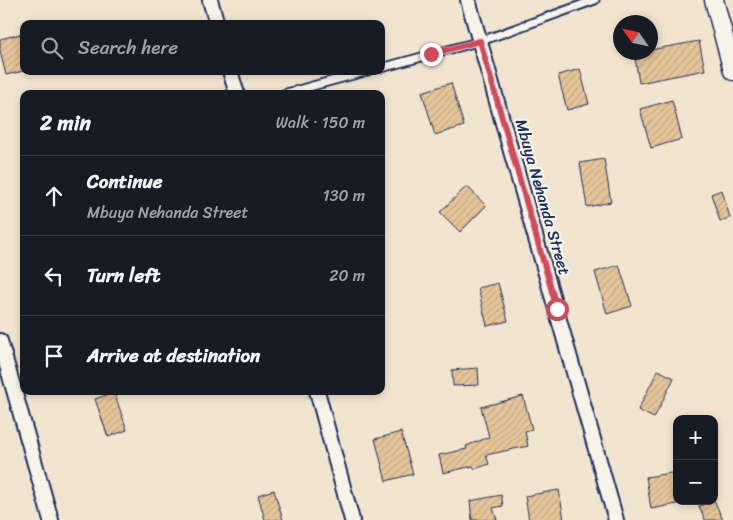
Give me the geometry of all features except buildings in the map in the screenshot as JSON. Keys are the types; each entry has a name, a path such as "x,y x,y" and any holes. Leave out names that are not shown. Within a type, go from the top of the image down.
{"street":[{"path":"210,0 216,20"},
{"name":"Mbuya Nehanda Street","path":"468,0 616,520"},
{"path":"714,0 733,71"},
{"path":"231,75 235,90"},
{"path":"0,341 52,520"},
{"path":"318,395 352,520"}],"lane":[{"path":"385,67 480,41 595,0"},
{"path":"298,90 353,75"}],"route":[{"path":"431,54 480,41 557,309"}]}
